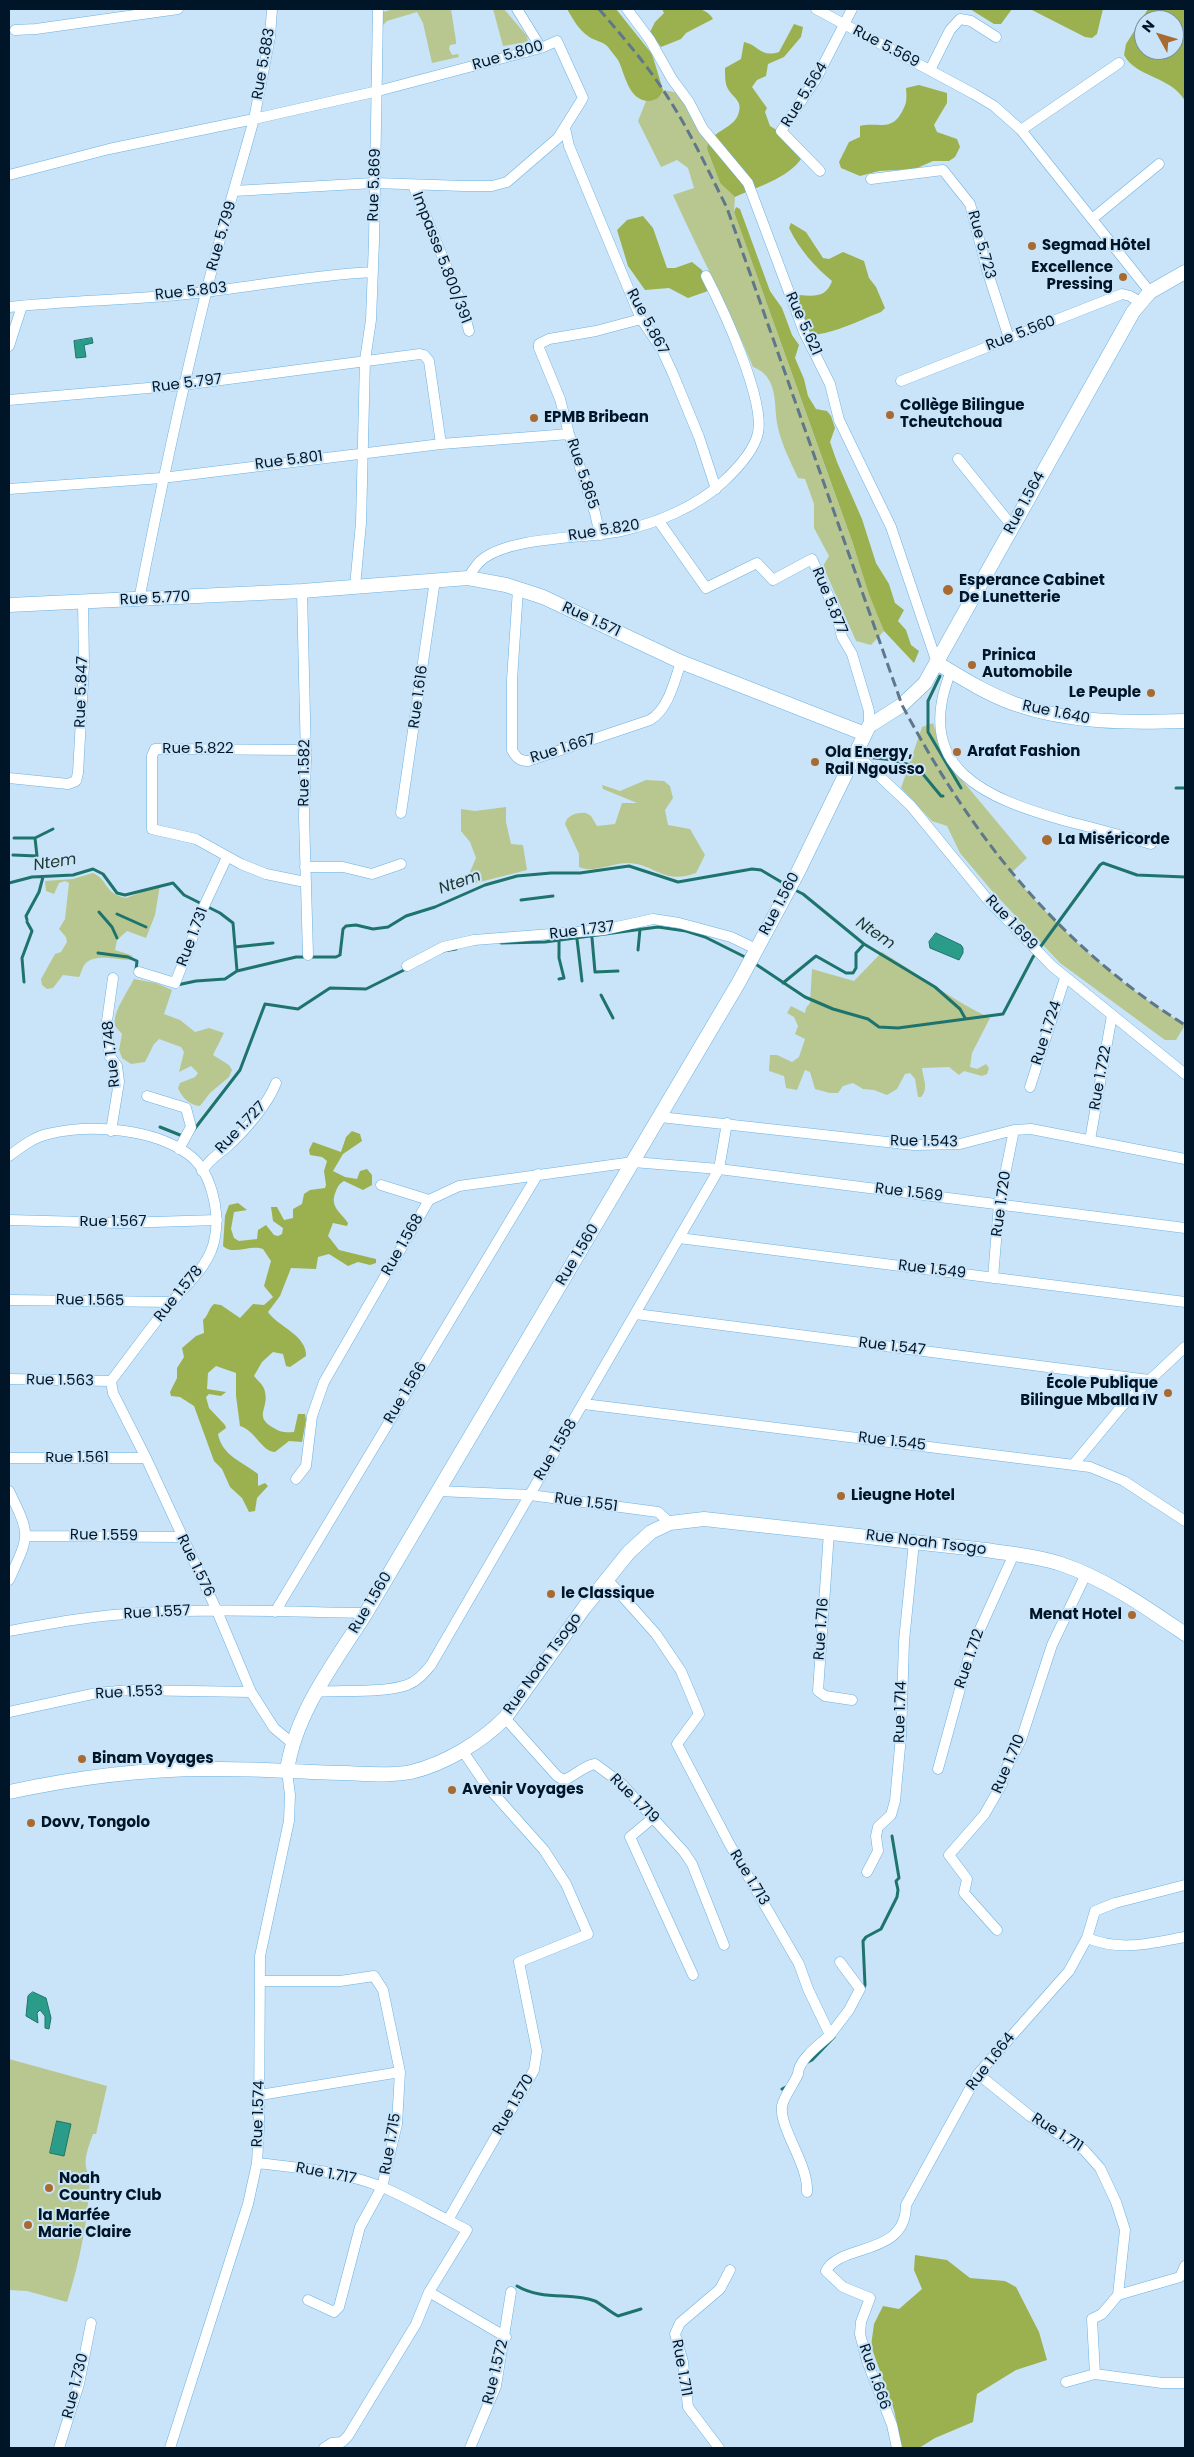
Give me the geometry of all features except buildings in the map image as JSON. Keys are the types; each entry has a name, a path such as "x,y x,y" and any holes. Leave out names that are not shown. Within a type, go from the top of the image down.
{"main road":[{"name":"Rue 1.564","path":"867,730 913,697 925,683 1140,302 1150,292 1185,272"},
{"name":"Rue 1.571","path":"302,591 468,578 518,589 543,597 681,662 867,730"},
{"name":"Rue 5.770","path":"9,605 302,591"},
{"name":"Rue 1.640","path":"937,663 1014,704 1056,715 1111,722 1185,721"},
{"name":"Rue 1.560","path":"287,1771 292,1743 317,1692 366,1613 660,1117 756,950 798,872 867,730"},
{"name":"Rue Noah Tsogo","path":"9,1792 92,1776 139,1771 218,1769 376,1774 411,1772 436,1764 493,1730 505,1718 606,1578 651,1532 670,1523 704,1519 829,1532 1014,1554 1061,1564 1086,1574 1185,1634"}],"street":[{"path":"15,30 36,29 178,9"},
{"name":"Rue 5.883","path":"254,118 270,37 272,9"},
{"name":"Rue 5.869","path":"365,360 371,320 378,91 378,9"},
{"path":"517,9 541,48"},
{"name":"Rue 5.621","path":"627,9 650,40 667,72 689,102 703,130 708,132 748,184 804,332 830,384 840,420 891,527 937,663"},
{"name":"Rue 5.569","path":"816,9 994,106 1021,130 1150,292"},
{"name":"Rue 5.564","path":"820,171 781,130 816,79 852,9"},
{"name":"Rue 5.569","path":"930,70 950,30 960,19 971,21 996,37"},
{"name":"Rue 5.800","path":"234,191 374,183 492,186 507,182 558,138 583,98 556,41 541,48 378,91 254,118"},
{"path":"1021,130 1119,63"},
{"path":"9,175 109,148 254,118"},
{"name":"Rue 5.799","path":"139,600 162,478 206,292 254,118"},
{"name":"Rue 5.867","path":"565,128 569,146 642,319 662,350 673,374 699,437 716,489"},
{"path":"1092,219 1159,164"},
{"name":"Rue 5.723","path":"871,179 943,170 958,186 970,204 987,270 1009,338"},
{"name":"Impasse 5.800/391","path":"413,184 461,302 470,331"},
{"name":"Rue 5.803","path":"9,307 206,292 328,274 372,272"},
{"name":"Rue 5.820","path":"468,578 484,558 504,549 558,538 600,535 641,526 658,520 716,489 732,474 758,436 760,420 758,404 730,326 706,276"},
{"name":"Rue 5.560","path":"901,381 1122,294 1140,302"},
{"path":"9,346 22,306"},
{"name":"Rue 5.865","path":"600,535 595,512 569,434 560,400 539,344 549,339 596,331 642,319"},
{"name":"Rue 5.797","path":"9,400 184,385 420,354 427,357 441,444"},
{"path":"355,586 361,523 361,453 365,360"},
{"name":"Rue 5.801","path":"9,489 162,478 441,444 569,434"},
{"path":"958,460 1012,526"},
{"name":"Rue 5.877","path":"658,520 706,588 757,563 772,580 812,559 836,613 842,637 852,654 869,711 867,730"},
{"name":"Rue 1.616","path":"401,813 436,580"},
{"name":"Rue 1.667","path":"518,589 512,680 512,750 515,756 522,761 528,761 650,720 658,715 666,704 681,662"},
{"name":"Rue 1.582","path":"302,591 306,750 305,882 308,955"},
{"name":"Rue 5.847","path":"9,778 68,784 76,781 84,665 83,602"},
{"path":"950,671 944,689 940,714 942,735 947,753 958,770 973,784 1021,808 1151,844"},
{"name":"Rue 5.822","path":"305,882 266,874 227,857 196,839 152,829 152,756 155,749 306,750"},
{"name":"Rue 1.699","path":"855,753 911,806 988,900 1065,978 1185,1074"},
{"name":"Rue 1.731","path":"139,972 175,983 190,946 198,919 227,857"},
{"path":"305,868 343,867 372,874 401,864"},
{"name":"Rue 1.737","path":"407,966 444,947 474,940 603,930 653,919 680,923 731,937 756,950"},
{"name":"Rue 1.748","path":"111,1131 119,1082 117,1066 110,1055 107,1021 113,978"},
{"name":"Rue 1.724","path":"1030,1087 1065,978"},
{"name":"Rue 1.722","path":"1090,1140 1112,1015"},
{"name":"Rue 1.727","path":"202,1171 208,1161 228,1146 272,1096 276,1083"},
{"path":"147,1096 186,1108 191,1127 179,1149"},
{"name":"Rue 1.543","path":"660,1117 914,1145 960,1144 1014,1130 1031,1129 1185,1159"},
{"name":"Rue 1.558","path":"317,1692 392,1688 408,1684 421,1677 432,1665 719,1169 728,1123"},
{"name":"Rue 1.578","path":"9,1156 26,1143 47,1134 75,1130 111,1131 168,1142 189,1155 202,1171 216,1202 215,1238 206,1261 111,1381"},
{"name":"Rue 1.720","path":"993,1278 999,1204 1014,1130"},
{"name":"Rue 1.569","path":"633,1162 719,1169 1185,1228"},
{"name":"Rue 1.568","path":"296,1478 306,1466 312,1416 324,1382 429,1200 459,1186 633,1162"},
{"name":"Rue 1.566","path":"275,1612 538,1174"},
{"path":"381,1185 429,1200"},
{"name":"Rue 1.567","path":"9,1220 121,1223 216,1220"},
{"name":"Rue 1.549","path":"679,1238 1185,1302"},
{"name":"Rue 1.565","path":"9,1300 172,1302"},
{"name":"Rue 1.547","path":"636,1314 1148,1380"},
{"path":"1073,1465 1105,1424 1148,1380 1185,1348"},
{"name":"Rue 1.563","path":"9,1379 111,1381"},
{"name":"Rue 1.576","path":"111,1381 113,1393 146,1458 181,1537 217,1611 251,1692 274,1728 292,1743"},
{"name":"Rue 1.545","path":"584,1404 1090,1467 1124,1481 1185,1521"},
{"name":"Rue 1.561","path":"9,1458 146,1458"},
{"path":"9,1491 24,1522 27,1536 24,1548 9,1580"},
{"name":"Rue 1.551","path":"438,1491 530,1495 658,1512 670,1523"},
{"name":"Rue 1.716","path":"829,1532 818,1691 825,1696 852,1700"},
{"name":"Rue 1.559","path":"27,1536 181,1537"},
{"name":"Rue 1.714","path":"867,1872 878,1851 876,1836 878,1827 891,1815 896,1801 901,1736 904,1641 914,1542"},
{"name":"Rue 1.712","path":"938,1769 971,1649 1014,1554"},
{"name":"Rue 1.710","path":"997,1930 964,1893 967,1878 949,1855 984,1816 1002,1784 1004,1773 1021,1740 1052,1645 1086,1574"},
{"name":"Rue 1.713","path":"606,1578 656,1634 681,1671 699,1714 677,1744 730,1845 799,1964 808,1989 830,2035"},
{"name":"Rue 1.557","path":"9,1631 78,1619 140,1612 366,1613"},
{"name":"Rue 1.553","path":"9,1712 97,1693 130,1690 251,1692"},
{"name":"Rue 1.719","path":"505,1718 557,1776 564,1780 582,1769 595,1764 622,1784 654,1817 692,1864 724,1945"},
{"name":"Rue 1.570","path":"448,2220 537,2062 537,2051 519,1962 588,1934 566,1884 544,1850 486,1785 462,1750"},
{"name":"Rue 1.574","path":"170,2448 248,2204 257,2163 260,2095 260,1956 264,1930 289,1820 290,1795 287,1771"},
{"path":"654,1817 630,1837 692,1975"},
{"name":"Rue 1.664","path":"826,2271 830,2264 841,2257 882,2244 893,2235 906,2215 906,2206 978,2074 1069,1971 1087,1938 1094,1911 1100,1907 1185,1885"},
{"path":"1087,1938 1102,1944 1144,1946 1185,1937"},
{"path":"807,2192 808,2183 787,2128 782,2107 798,2074 798,2069 830,2035 849,2010 860,1989 840,1962"},
{"name":"Rue 1.715","path":"260,1981 340,1981 374,1976 383,1990 400,2072 396,2138 382,2187 360,2227 339,2307 334,2312 308,2300"},
{"path":"260,2095 400,2072"},
{"name":"Rue 1.711","path":"978,2074 1026,2113 1084,2150 1100,2168 1116,2202 1124,2230 1118,2295"},
{"name":"Rue 1.717","path":"257,2163 348,2176 382,2187 448,2220"},
{"path":"324,2448 332,2443 342,2442 348,2436 416,2324 429,2292 467,2230 448,2220"},
{"path":"1095,2374 1092,2319 1102,2314 1118,2295 1180,2277 1185,2266"},
{"name":"Rue 1.711","path":"719,2448 688,2407 683,2362 675,2334 680,2323 720,2289 730,2270"},
{"name":"Rue 1.666","path":"826,2271 843,2287 870,2298 861,2322 860,2334 867,2361 892,2425 897,2448"},
{"path":"429,2292 506,2337"},
{"name":"Rue 1.572","path":"470,2448 496,2386 506,2337 511,2292"},
{"name":"Rue 1.730","path":"58,2448 79,2384 91,2323"},
{"path":"1066,2382 1095,2374 1162,2383 1185,2383"}],"shaded area":[{"path":"394,9 451,9 456,44 450,45 449,49 452,55 458,54 459,57 432,63 423,23 417,12 387,21 382,26 383,12"},
{"path":"493,9 504,9 527,36 528,42 503,46"},
{"path":"567,9 616,9 652,54 663,90 659,97 649,101 642,100 636,96 628,85 618,60 608,47 584,33"},
{"path":"662,9 698,9 709,14 713,19 686,33 681,39 661,47 650,32 655,22 664,13"},
{"path":"970,9 1012,9 1001,24 994,24"},
{"path":"1030,9 1103,9 1097,34 1092,38 1085,37"},
{"path":"1185,9 1185,101 1171,86 1136,68 1124,55 1126,44 1134,31 1134,60 1184,60 1184,10 1147,10"},
{"path":"794,24 803,27 801,37 784,57 768,64 766,76 757,80 752,87 767,108 765,112 770,126 780,132 801,159 780,177 735,197 720,183 707,149 712,138 735,120 740,106 726,85 725,68 741,59 744,42 764,52 779,52"},
{"path":"919,85 947,93 947,103 934,125 937,132 957,139 960,147 955,157 949,161 933,161 915,169 879,171 860,176 841,168 839,162 849,142 860,137 860,126 892,123 904,108 906,88"},
{"path":"663,90 679,93 712,138 707,149 720,183 735,197 734,212 884,631 871,645 856,641 823,566 829,556 814,528 814,504 805,479 798,478 780,437 771,383 761,371 753,367 673,195 694,188 688,168 677,160 661,167 638,121 646,101 655,100"},
{"path":"736,207 740,209 770,291 782,308 792,335 799,345 795,358 804,379 808,396 816,409 827,411 831,416 835,428 830,442 862,519 876,563 889,584 895,603 904,610 898,621 906,630 911,645 919,651 914,663 884,631 869,594 853,544 734,212"},
{"path":"643,216 653,228 667,268 675,268 692,262 702,270 708,291 688,298 669,288 645,290 628,266 617,230 627,220"},
{"path":"791,223 806,232 823,258 829,259 843,252 864,261 869,278 876,287 885,308 881,312 836,330 811,334 806,329 797,298 799,295 819,295 829,287 832,281 814,264 793,236 789,228"},
{"path":"92,338 93,343 84,345 86,357 76,358 74,341"},
{"path":"933,723 939,743 952,768 1027,858 1011,873 1050,916 1092,956 1137,993 1185,1025 1176,1040 1165,1040 1060,963 993,892 960,853 947,826 932,821 901,788 922,727"},
{"path":"646,780 664,781 670,786 673,798 665,810 668,825 690,829 705,855 696,873 676,877 668,876 639,864 629,863 597,869 579,867 579,854 565,824 568,818 579,813 586,813 591,816 597,826 615,824 622,803 637,803 603,789 602,785 620,791"},
{"path":"506,807 506,822 511,844 523,845 527,870 472,884 469,874 476,858 470,842 461,831 461,809 475,811"},
{"path":"93,873 102,879 113,893 126,898 160,885 155,915 146,938 127,931 117,940 115,950 131,955 135,960 92,959 84,965 79,977 63,975 53,988 47,989 42,985 41,979 55,954 61,952 67,942 66,937 59,929 65,919 69,883 65,881 59,883 54,894 46,891 45,881 73,879"},
{"path":"936,933 961,945 963,953 959,960 930,948 929,942"},
{"path":"882,952 949,995 990,1018 972,1053 970,1067 977,1069 986,1064 989,1068 987,1074 982,1076 964,1071 959,1075 949,1067 922,1068 925,1090 921,1097 918,1097 915,1079 910,1073 905,1074 897,1089 887,1095 874,1090 863,1089 853,1083 843,1086 838,1093 815,1089 810,1072 805,1070 797,1090 786,1088 784,1076 769,1071 770,1055 777,1055 792,1062 799,1057 805,1039 795,1034 798,1026 794,1017 787,1013 791,1006 805,1013 810,1003 812,969 854,981"},
{"path":"134,979 156,983 172,990 164,1014 180,1020 195,1032 209,1028 224,1033 213,1055 229,1065 232,1070 229,1077 210,1093 200,1106 187,1100 181,1095 178,1088 180,1083 195,1077 198,1073 191,1066 179,1072 184,1052 181,1047 159,1039 154,1044 145,1062 131,1064 122,1058 119,1050 122,1034 115,1026 115,1021 118,1009"},
{"path":"352,1131 360,1134 362,1141 343,1154 333,1171 345,1177 357,1179 360,1171 367,1169 372,1175 372,1185 363,1190 344,1181 340,1184 334,1196 334,1201 339,1212 348,1223 347,1226 333,1223 328,1236 339,1250 376,1259 376,1263 370,1265 358,1262 348,1266 329,1254 318,1257 316,1269 291,1268 280,1296 268,1312 302,1342 306,1356 290,1367 286,1366 283,1354 273,1352 262,1362 254,1376 262,1385 266,1398 264,1419 272,1427 283,1432 294,1432 298,1414 305,1414 306,1420 302,1442 289,1441 275,1452 266,1449 250,1432 240,1426 236,1396 236,1373 216,1366 208,1373 207,1389 226,1392 221,1396 209,1394 206,1397 209,1408 226,1428 218,1434 220,1442 228,1453 258,1474 258,1486 265,1483 268,1486 257,1498 255,1511 249,1512 242,1498 230,1487 222,1469 214,1461 194,1406 180,1397 171,1396 170,1392 177,1378 177,1368 184,1357 182,1348 196,1336 204,1333 203,1320 214,1304 221,1305 240,1318 253,1304 264,1305 273,1297 264,1286 271,1261 263,1249 232,1250 223,1246 225,1216 229,1205 238,1203 247,1210 234,1212 231,1229 234,1238 239,1241 257,1239 258,1230 266,1225 274,1235 282,1234 283,1228 273,1221 271,1207 277,1207 284,1220 293,1218 293,1209 302,1204 304,1194 310,1190 325,1188 324,1171 327,1161 322,1157 310,1155 309,1150 313,1142 341,1152 346,1137"},
{"path":"33,1992 46,1998 51,2018 49,2029 45,2028 45,2016 40,2010 37,2013 38,2023 26,2016 28,1996"},
{"name":"Noah Country Club","path":"9,2059 107,2086 96,2134 93,2134 86,2156 87,2172 90,2177 85,2225 76,2271 67,2302 27,2291 9,2290"},
{"path":"57,2121 71,2124 64,2156 50,2153"},
{"path":"915,2255 947,2260 970,2278 1005,2281 1016,2287 1039,2332 1047,2360 1016,2370 977,2394 973,2422 935,2438 919,2448 902,2448 894,2410 871,2346 874,2324 883,2306 899,2309 922,2289 914,2270"}],"waterway":[{"path":"940,676 928,701 928,732 961,788"},
{"path":"866,757 893,760 917,767 943,796"},
{"path":"1176,788 1185,788"},
{"path":"14,838 35,838 53,829"},
{"path":"13,855 37,856 35,838"},
{"path":"754,963 805,997 833,1009 868,1019 879,1027 898,1028 1003,1014 1033,957 1100,865 1103,863 1137,875 1185,877"},
{"name":"Ntem","path":"9,883 32,877 73,875 93,869 103,874 117,893 125,895 173,883 184,895 220,913 233,923 237,971 296,957 336,957 340,955 343,929 346,926 356,925 373,929 388,927 406,916 435,907 485,885 517,876 580,873 629,866 678,882 752,869 761,870 788,886"},
{"path":"27,920 26,916 39,892 43,877"},
{"name":"Ntem","path":"793,889 803,894 864,944 935,987 960,1009 965,1018"},
{"path":"521,900 553,896"},
{"path":"99,912 112,927 117,938"},
{"path":"117,914 146,927"},
{"path":"24,982 22,958 32,931 27,922"},
{"path":"501,943 545,942 658,927 686,931 705,937 747,958"},
{"path":"638,950 640,929"},
{"path":"592,938 595,972 618,971"},
{"path":"577,939 582,981"},
{"path":"559,941 559,958 564,978 559,979"},
{"path":"235,947 273,943"},
{"path":"783,983 816,956 846,973 853,973 856,968 856,953 864,944"},
{"path":"443,951 456,949"},
{"path":"98,953 128,957 137,961 136,970"},
{"path":"193,1131 240,1070 265,1004 298,1009 330,988 366,989 408,968"},
{"path":"177,985 196,981 225,979 237,971"},
{"path":"601,995 613,1018"},
{"path":"160,1127 185,1137"},
{"path":"863,1990 865,1985 863,1941 866,1937 881,1929 897,1897 896,1881 899,1878 892,1836"},
{"path":"806,2063 812,2060 834,2037"},
{"path":"782,2089 788,2086"},
{"path":"517,2286 527,2291 547,2295 586,2298 597,2302 618,2316 641,2309"}],"railway":[{"path":"599,9 656,79 681,118 727,208 902,705 929,753 989,843 1022,884 1058,923 1097,960 1139,994 1185,1025"}],"place":[{"name":"Segmad Hôtel","path":"1032,246"},
{"name":"Excellence Pressing","path":"1123,277"},
{"name":"Collège Bilingue Tcheutchoua","path":"890,415"},
{"name":"EPMB Bribean","path":"534,418"},
{"name":"Esperance Cabinet De Lunetterie","path":"948,590"},
{"name":"Prinica Automobile","path":"972,665"},
{"name":"Le Peuple","path":"1151,693"},
{"name":"Arafat Fashion","path":"957,752"},
{"name":"Ola Energy, Rail Ngousso","path":"815,762"},
{"name":"La Miséricorde","path":"1047,840"},
{"name":"École Publique Bilingue Mballa IV","path":"1168,1393"},
{"name":"Lieugne Hotel","path":"841,1496"},
{"name":"le Classique","path":"551,1594"},
{"name":"Menat Hotel","path":"1132,1615"},
{"name":"Binam Voyages","path":"82,1759"},
{"name":"Avenir Voyages","path":"452,1790"},
{"name":"Dovv, Tongolo","path":"31,1823"},
{"name":"Noah Country Club","path":"49,2188"},
{"name":"la Marfée Marie Claire","path":"28,2225"}]}
